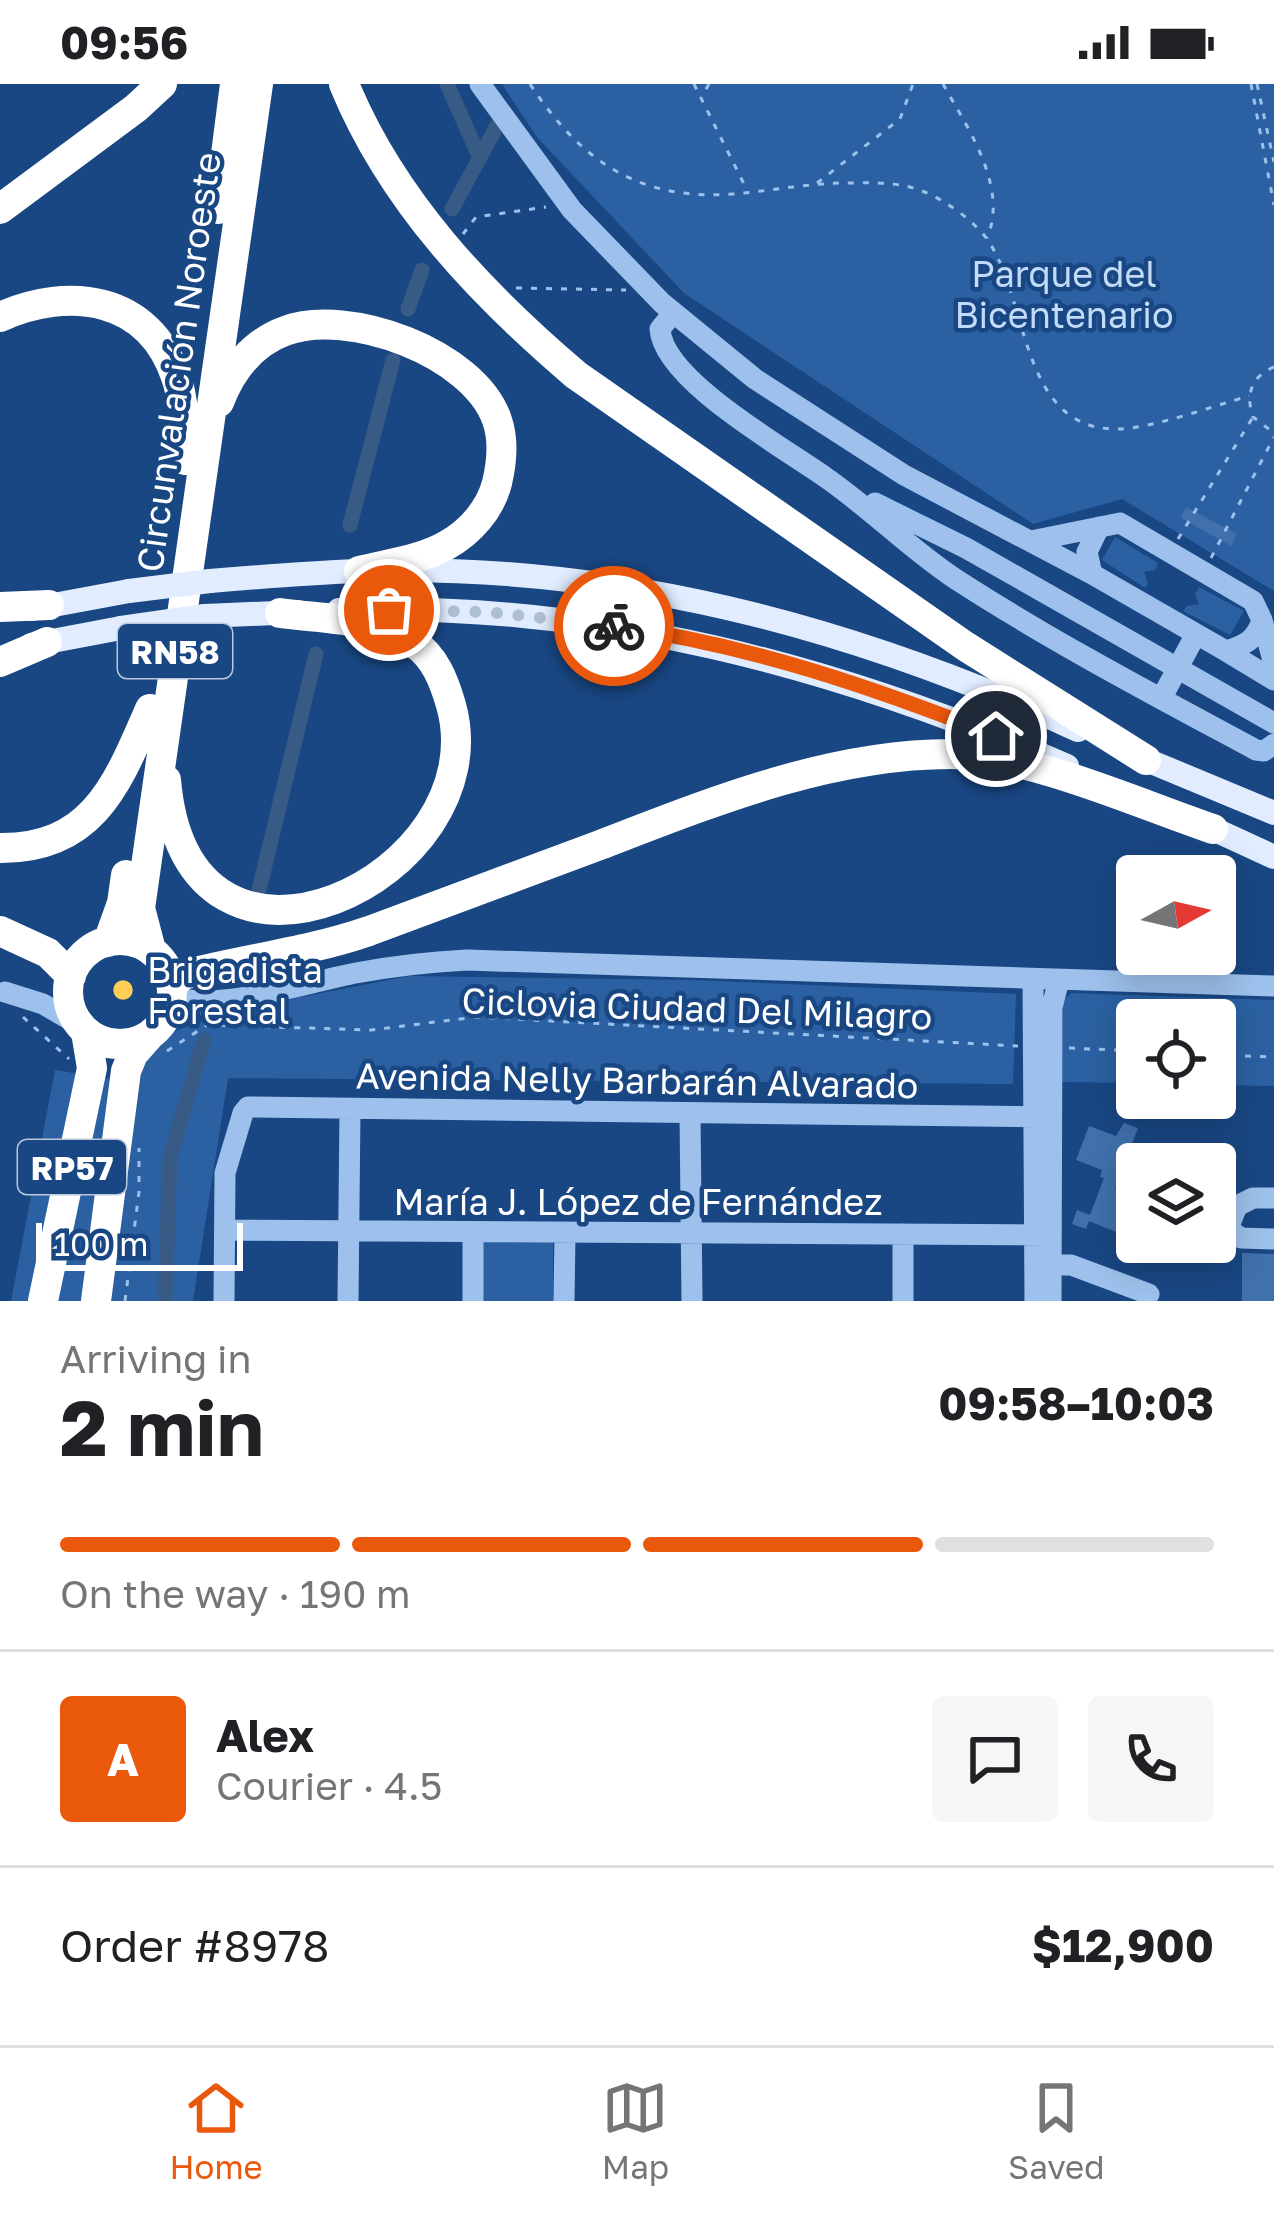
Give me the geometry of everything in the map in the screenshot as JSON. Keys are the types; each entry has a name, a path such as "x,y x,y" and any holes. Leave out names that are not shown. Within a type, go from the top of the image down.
{"highway":[{"path":"0,209 161,84"},
{"name":"Circunvalación Noroeste","path":"137,863 195,448 235,84"},
{"name":"Circunvalación Noroeste","path":"195,448 258,84"},
{"path":"344,84 386,169 447,250 520,327 576,375 928,621 1146,760"},
{"path":"0,317 72,299 102,302 143,326 176,377 195,448"},
{"path":"195,448 245,357 290,328 322,324 392,335 442,359 470,381 497,420 502,445 494,493 484,513 443,548 359,571"},
{"path":"0,607 49,605"},
{"path":"157,720 166,791 189,859 207,882 236,904 288,910 316,906 381,875 422,834 448,781 455,743 453,713 434,662 418,645 387,630 280,613"},
{"path":"0,658 47,642"},
{"path":"0,848 46,843 94,814 157,720"},
{"path":"83,1028 116,1045 163,1019 183,975 347,938 680,814 820,770 854,764 950,754 1007,761 1213,829"},
{"name":"RN58","path":"108,942 137,863"},
{"name":"RN58","path":"137,863 140,908 151,950"},
{"path":"0,932 48,953 70,981 92,949 108,942 130,941 151,950 168,972 163,1019"},
{"name":"RP57","path":"44,1301 92,1068 70,981"},
{"name":"RP57","path":"96,1301 125,1070 163,1019"}],"main road":[{"path":"0,616 210,580 359,571 495,574 652,592 720,605 898,655 1274,813"},
{"path":"47,642 205,616 280,613 488,612 629,628 726,648 916,704 1274,856"}],"street":[{"path":"480,84 572,210 668,308 755,379 904,475 1093,575 1274,680"},
{"path":"668,308 660,329 661,345 687,379 836,484 941,568 1058,641 1256,750 1274,744"},
{"path":"732,411 755,379"},
{"path":"836,484 959,545 1274,723"},
{"path":"941,568 982,515"},
{"path":"1031,542 1120,523 1253,601 1274,664"},
{"path":"1058,641 1093,575 1088,552 1099,527"},
{"path":"1226,651 1252,640 1262,620"},
{"path":"1161,699 1196,634"},
{"path":"163,1019 206,1000 268,994 405,964 467,961 1274,986"},
{"path":"1033,979 1043,1047 1043,1234 1035,1301"},
{"path":"1043,1047 1058,980"},
{"path":"6,998 52,991 70,981"},
{"path":"6,998 43,1004 83,1028"},
{"name":"Avenida Nelly Barbarán Alvarado","path":"225,1230 226,1165 248,1107 1042,1117"},
{"path":"348,1301 350,1109"},
{"path":"690,1114 692,1301"},
{"path":"1274,1198 1245,1201 1231,1214 1228,1229 1241,1238 1274,1239"},
{"path":"224,1301 225,1230"},
{"name":"María J. López de Fernández","path":"225,1230 1043,1234"},
{"path":"472,1234 473,1301"},
{"path":"565,1234 565,1301"},
{"path":"903,1234 903,1301"},
{"path":"1043,1234 1051,1264 1051,1301"},
{"path":"1051,1264 1071,1265 1149,1294"}],"path":[{"path":"530,84 552,116 595,160 617,175 683,193 899,184 938,198 987,239 1004,273 1037,371 1058,404 1073,417 1094,426 1128,428 1249,396"},
{"path":"694,84 748,192"},
{"path":"701,98 709,84"},
{"path":"817,184 900,119 913,84"},
{"path":"943,84 986,168 994,221 987,239"},
{"path":"1254,84 1274,163"},
{"path":"1254,84 1274,205"},
{"path":"476,217 532,208 572,210"},
{"path":"504,284 544,290 625,290 668,308"},
{"path":"1204,571 1274,435 1253,417 1249,396 1254,380 1274,367"},
{"path":"1171,551 1253,417"},
{"path":"6,998 72,1061 92,1068"},
{"name":"Ciclovia Ciudad Del Milagro","path":"163,1019 207,1025 371,1030 476,1017 1116,1050"},
{"path":"1236,1056 1274,1057"},
{"path":"125,1301 140,1179 139,1144"}],"green space":[{"name":"Parque del Bicentenario","path":"502,84 1274,84 1274,591 1122,499 1033,524 684,293 536,136"},
{"path":"1115,537 1158,563 1155,570 1144,572 1145,588 1102,560"},
{"path":"1199,587 1244,611 1230,635 1183,611 1199,604 1195,594"},
{"path":"409,976 692,980 1016,994 1013,1084 228,1078 193,1301 11,1301 55,1070 135,1083 160,1037 224,1012"},
{"path":"1071,993 1274,1000 1274,1086 1236,1085 1236,999 1116,999 1116,1083 1062,1082 1063,1001"},
{"path":"553,1241 553,1301 475,1301 475,1242"}],"building":[{"path":"1186,507 1237,534 1231,546 1181,518"},
{"path":"1124,1123 1138,1128 1132,1143 1116,1143 1116,1232 1089,1221 1086,1229 1072,1224 1077,1210 1090,1215 1104,1178 1100,1177 1102,1170 1076,1160 1089,1126 1116,1136"},
{"path":"1242,1253 1274,1254 1274,1301 1242,1301"}],"waterway":[{"path":"447,84 479,156"},
{"path":"452,209 499,122"},
{"path":"408,309 422,270"},
{"path":"350,525 393,360"},
{"path":"259,890 316,654"},
{"path":"165,1301 170,1158 204,1040"}],"way so far":[{"path":"389,610 488,612 614,626"}],"place":[{"name":"Brigadista Forestal","path":"123,990"}],"route":[{"path":"614,626 806,668 996,736"}]}
